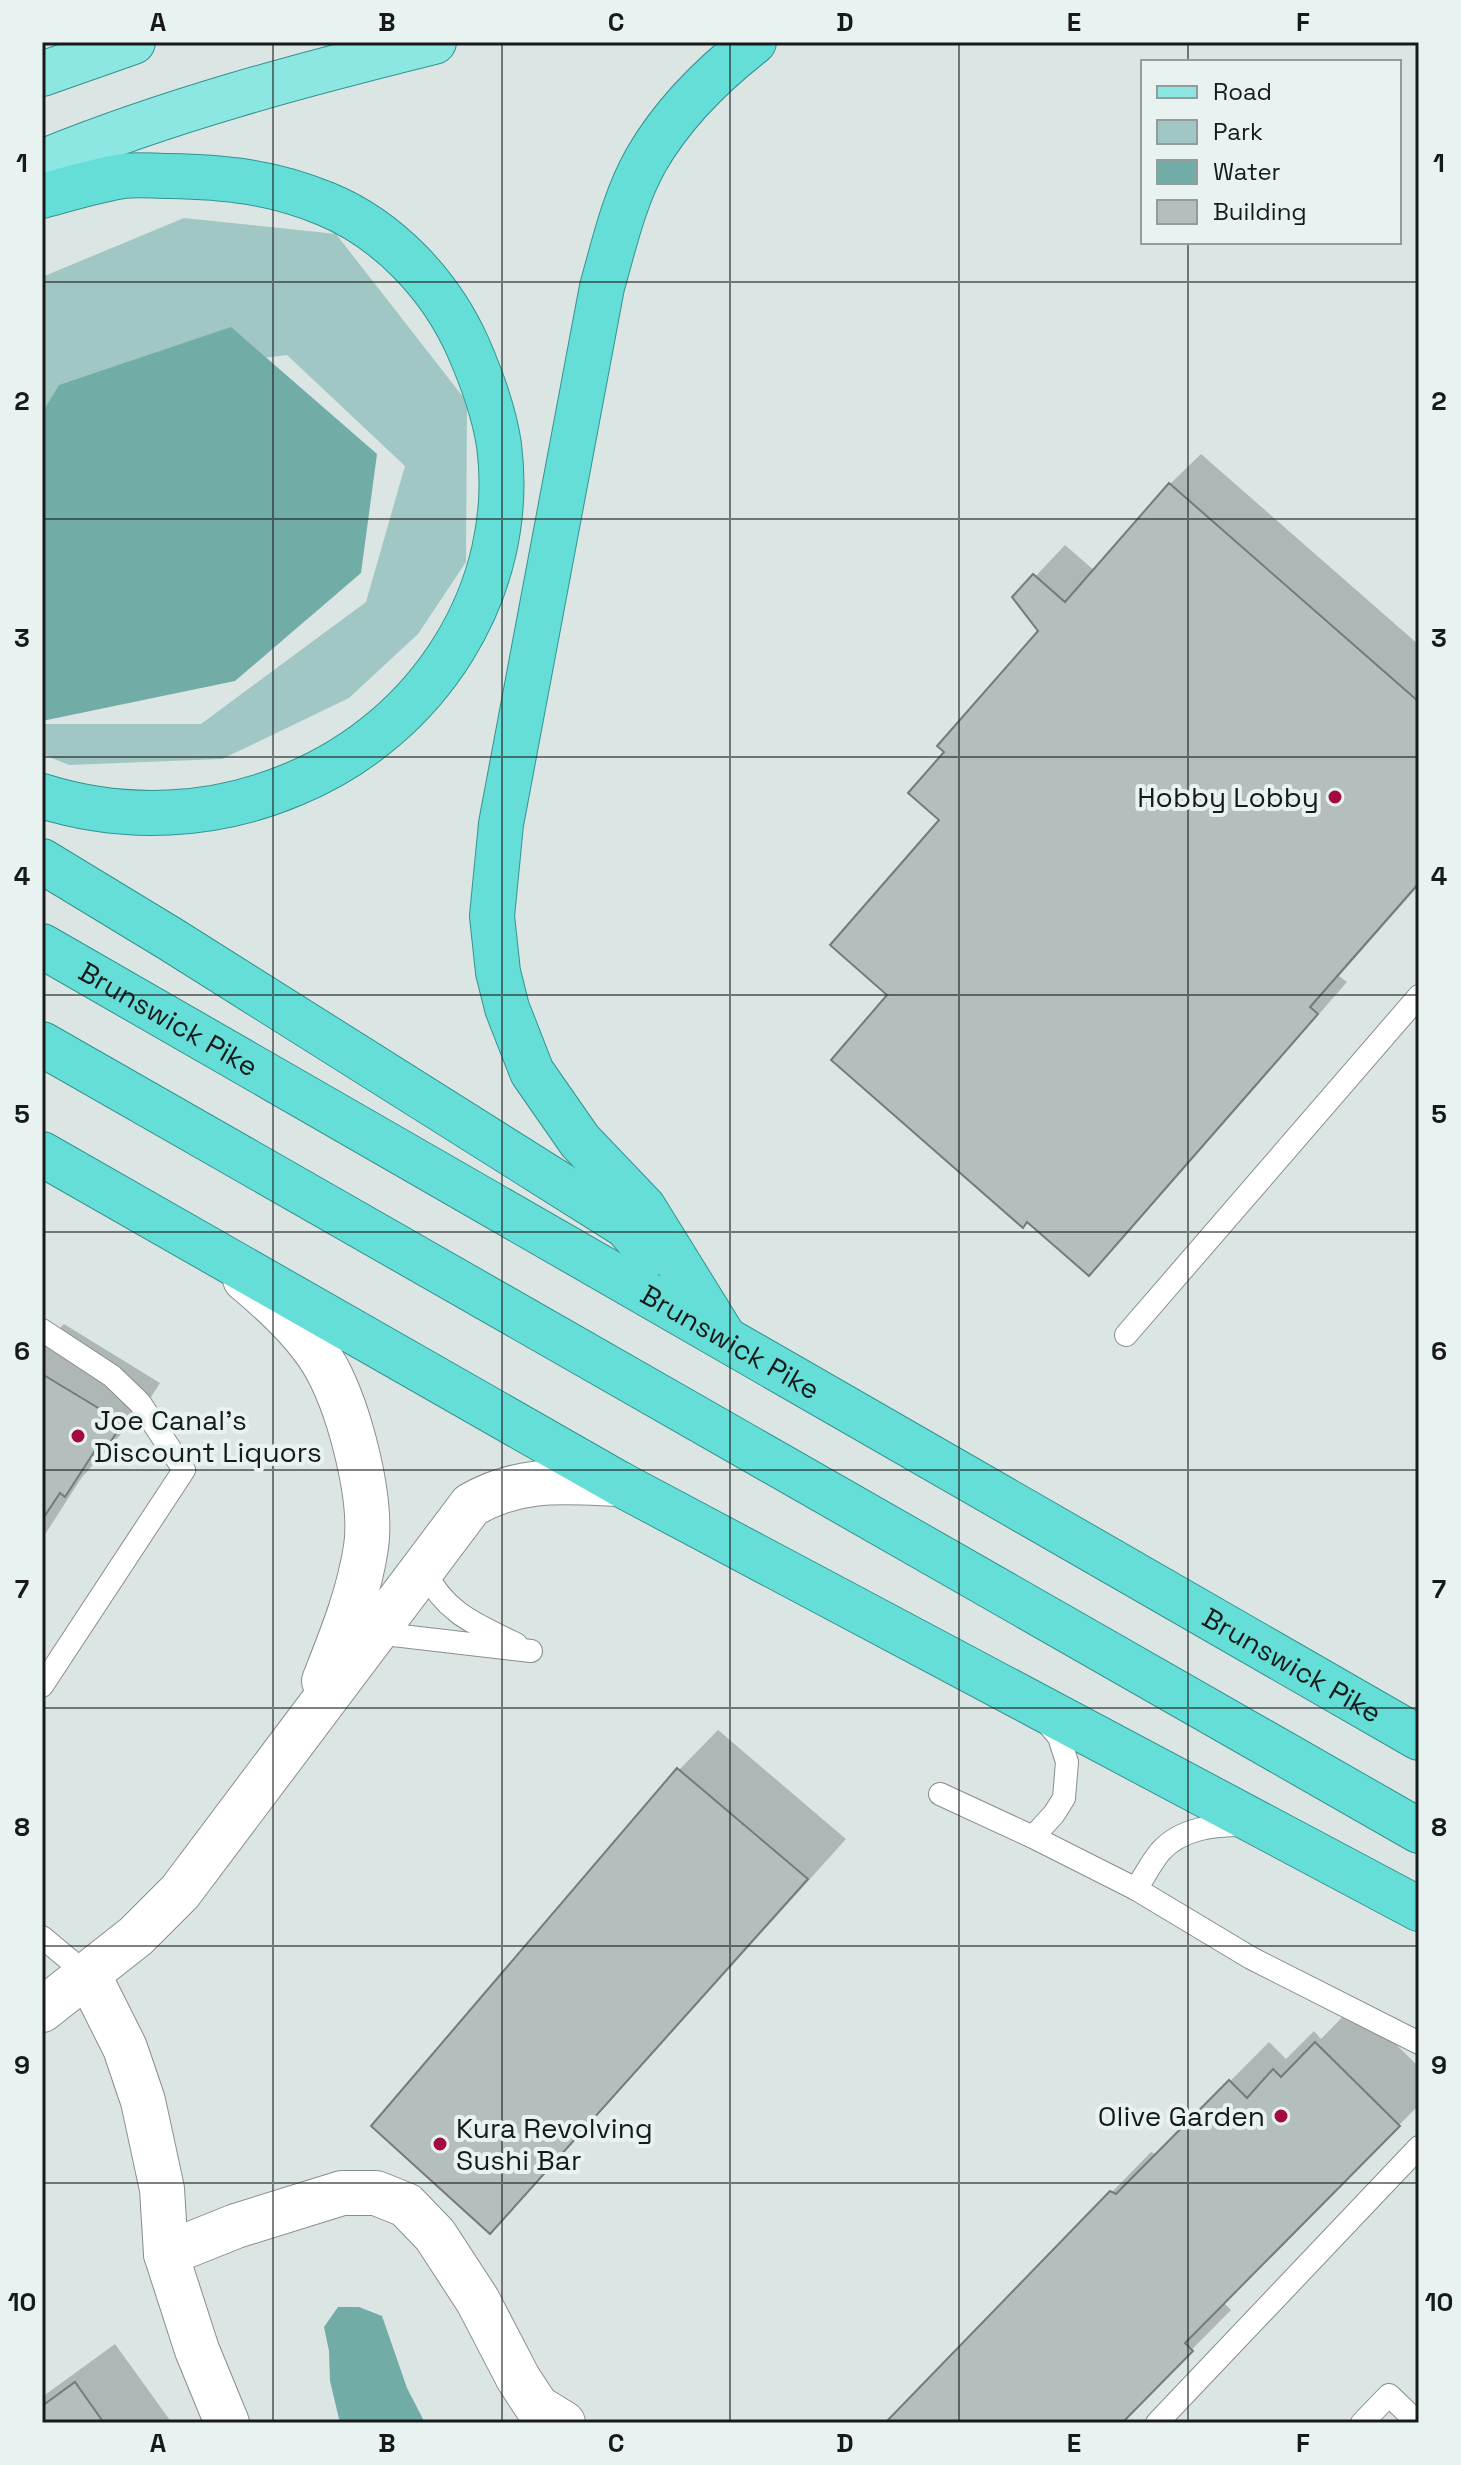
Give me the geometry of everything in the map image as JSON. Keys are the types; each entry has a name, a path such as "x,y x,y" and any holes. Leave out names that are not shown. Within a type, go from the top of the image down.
{"highway":[{"path":"725,1338 644,1208 580,1141 532,1072 507,1008 498,972 492,916 503,809 602,287 620,222 646,160 680,112 726,64 754,42"},
{"path":"42,196 125,176 220,177 274,185 329,205 385,239 428,279 461,332 486,388 499,445 502,504 491,568 471,618 451,656 422,695 355,754 265,797 214,808 172,813 120,813 42,796"},
{"path":"42,861 626,1226 725,1338"},
{"name":"Brunswick Pike","path":"42,946 1413,1731"},
{"path":"42,1044 1419,1831"},
{"path":"45,1157 620,1484 1419,1909"}],"main road":[{"path":"42,74 133,42"},
{"path":"42,162 140,124 233,95 434,42"}],"street":[{"path":"211,1250 258,1289 306,1338 327,1369 349,1424 363,1488 366,1544 356,1595 310,1717"},
{"path":"42,2010 136,1936 180,1892 471,1505 498,1491 526,1483 620,1484"},
{"path":"89,1976 125,2048 143,2101 162,2189 166,2254 197,2350 227,2423"},
{"path":"166,2254 236,2226 342,2193 376,2193 406,2205 435,2235 478,2301 518,2378 537,2407 563,2423"}],"lane":[{"path":"1126,1335 1419,996"},
{"path":"42,1330 112,1376 140,1403 184,1470 42,1686"},
{"path":"376,1633 531,1651 468,1621 442,1600 424,1570"},
{"path":"1031,1702 1059,1737 1067,1762 1064,1798 1033,1837"},
{"path":"940,1794 1136,1889 1251,1958 1419,2043"},
{"path":"1136,1889 1161,1850 1180,1837 1214,1824 1260,1824"},
{"path":"42,1937 89,1976"},
{"path":"1157,2423 1419,2147"},
{"path":"1362,2423 1389,2395 1418,2423"}],"green space":[{"path":"184,218 336,234 467,402 466,562 418,634 349,698 222,759 69,765 42,754 42,724 201,724 366,602 405,466 287,355 127,375 42,420 42,277"}],"water":[{"path":"231,327 377,454 361,573 235,681 42,721 42,413 59,385"},
{"path":"338,2307 359,2307 382,2316 407,2388 425,2423 340,2423 330,2381 324,2327"}],"building":[{"path":"1169,483 1419,702 1419,883 1310,1007 1318,1014 1089,1276 1027,1222 1023,1228 831,1060 887,995 830,945 939,820 908,793 944,752 937,746 1038,631 1012,597 1033,574 1065,602"},
{"name":"Joe Canal's Discount Liquors","path":"42,1374 123,1423 103,1453 96,1449 65,1497 60,1493 42,1520"},
{"path":"677,1768 808,1879 490,2234 371,2126"},
{"path":"1315,2042 1400,2126 1185,2343 1193,2351 1122,2423 885,2423 1110,2191 1116,2194 1229,2080 1247,2098 1273,2069 1281,2077"},
{"path":"75,2382 104,2423 42,2423 42,2406"}],"place":[{"name":"Hobby Lobby","path":"1335,797"},
{"name":"Joe Canal's Discount Liquors","path":"78,1436"},
{"name":"Olive Garden","path":"1281,2116"},
{"name":"Kura Revolving Sushi Bar","path":"440,2144"}]}
